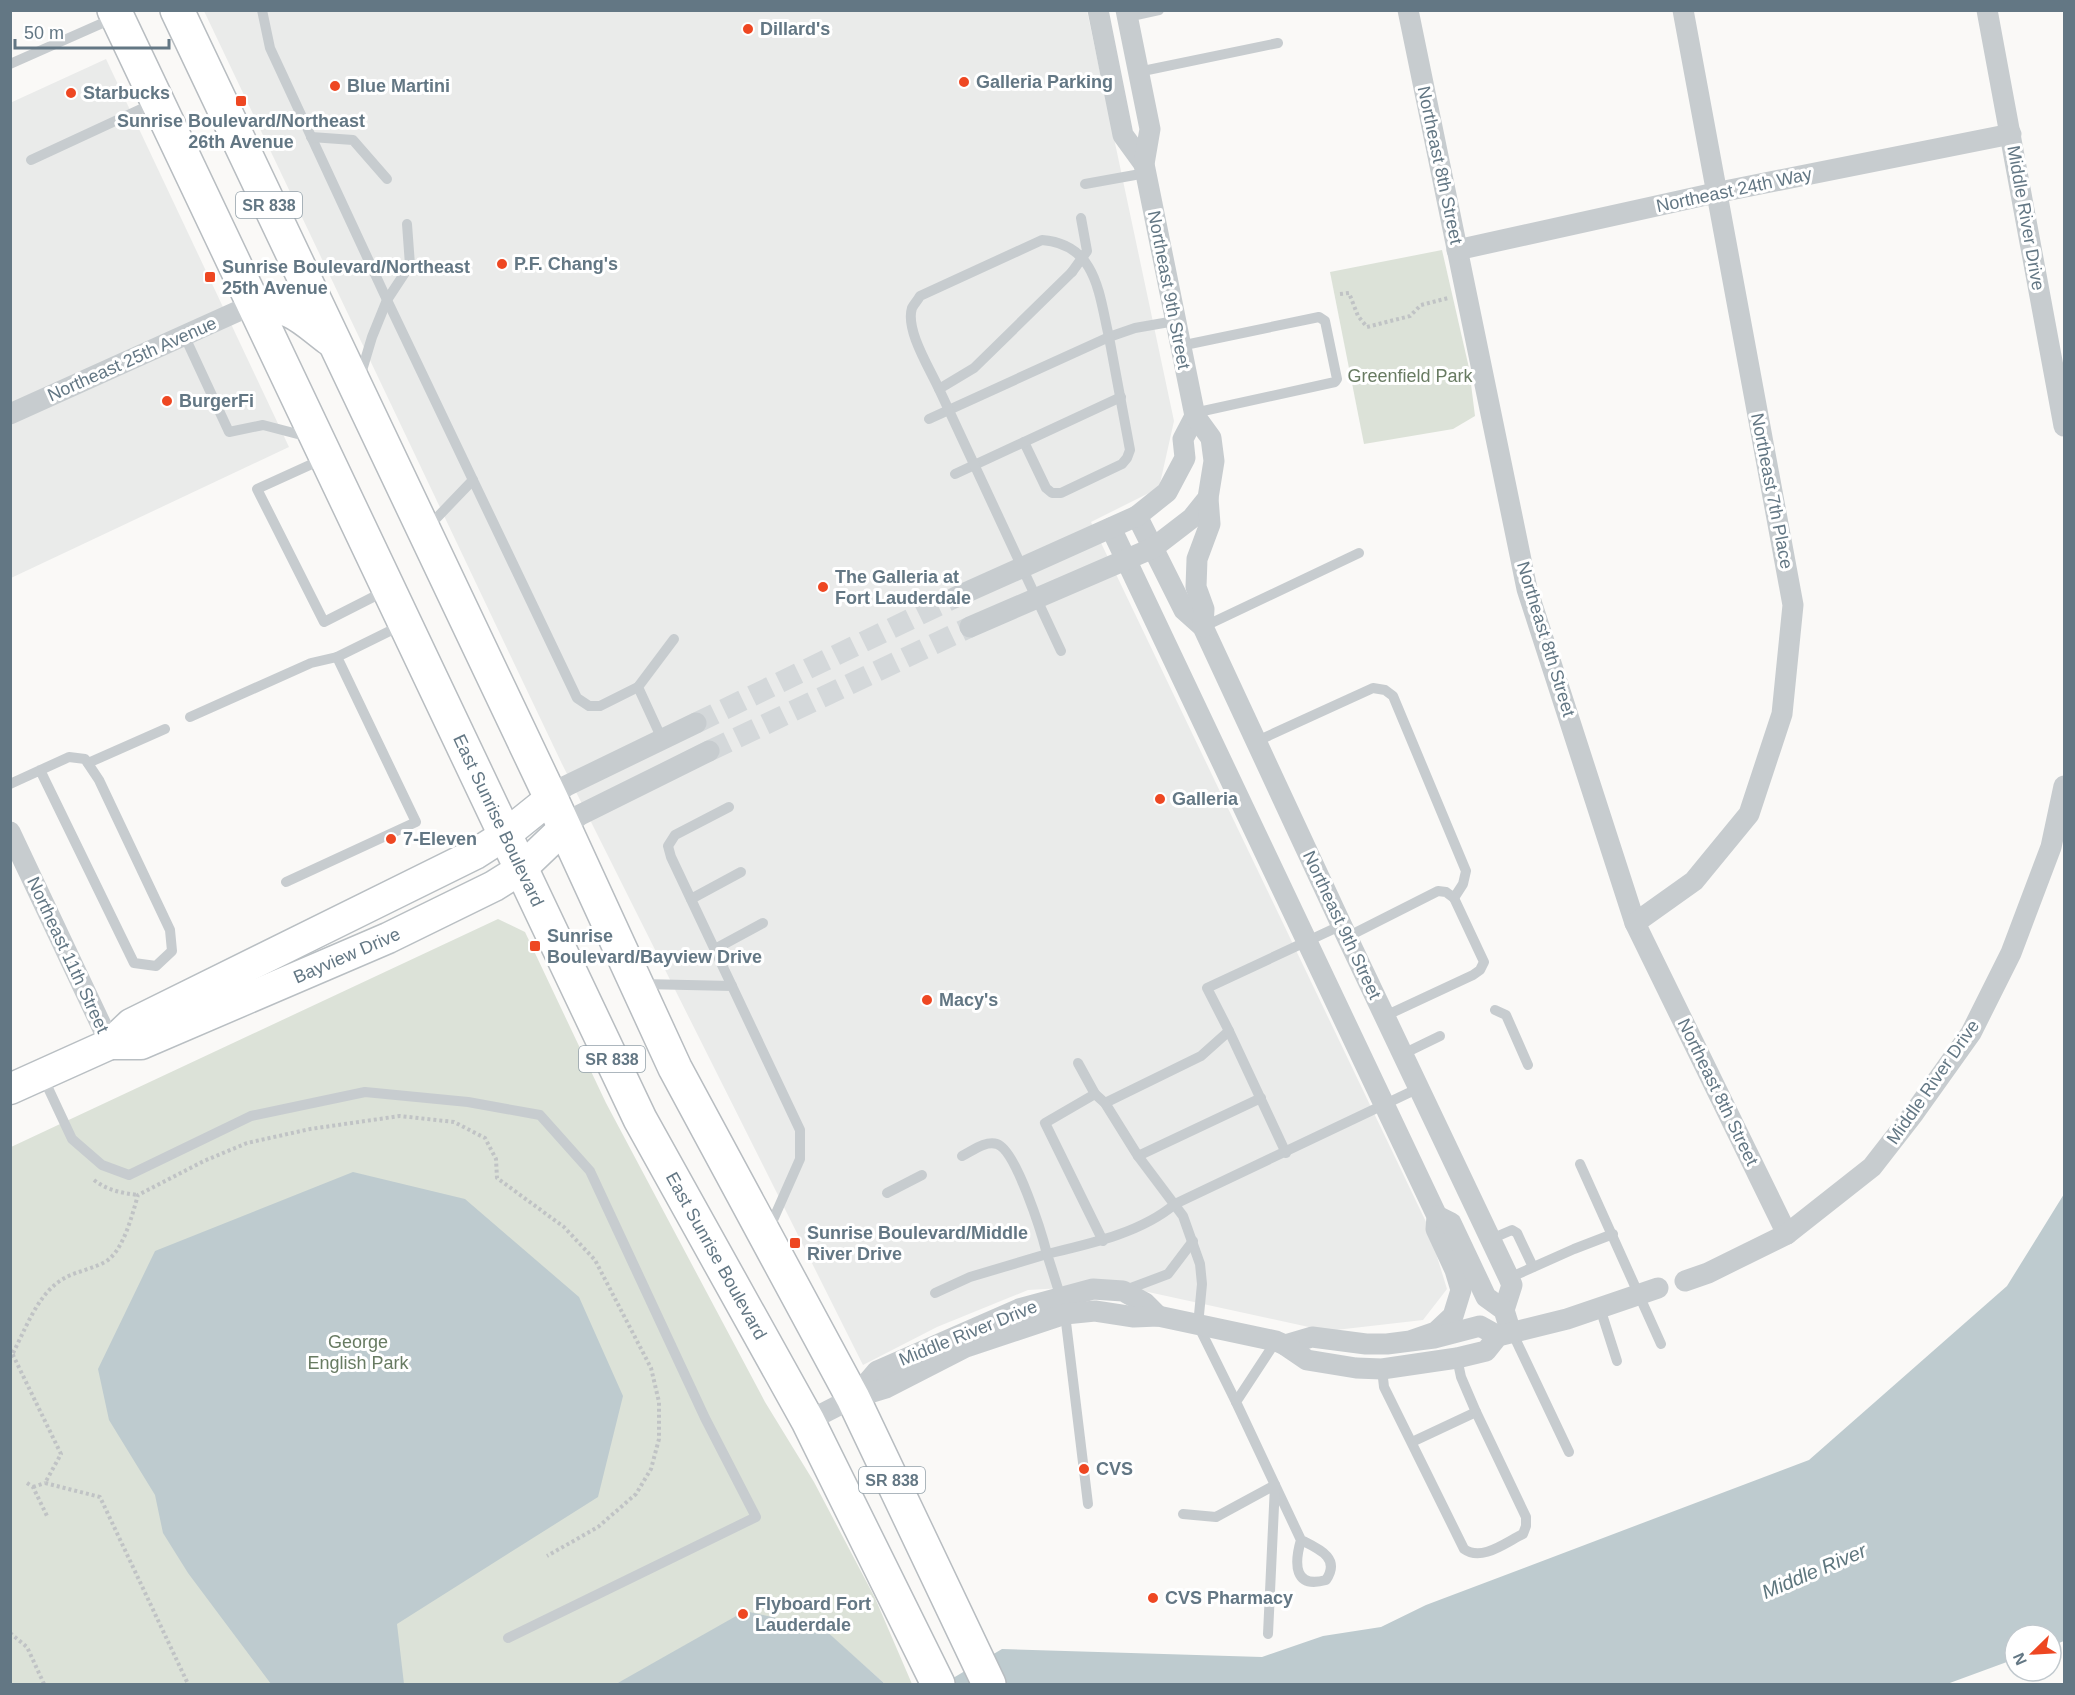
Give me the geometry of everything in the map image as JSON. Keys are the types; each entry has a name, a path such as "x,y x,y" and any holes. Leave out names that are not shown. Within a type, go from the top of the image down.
{"main road":[{"name":"SR 838","path":"177,10 565,827 675,1068 853,1398 989,1684"},
{"name":"East Sunrise Boulevard","path":"116,14 640,1119 808,1421 938,1684"},
{"path":"254,304 274,304 292,310 334,342"}],"street":[{"name":"Northeast 9th Street","path":"1098,10 1123,135 1145,168"},
{"name":"Northeast 8th Street","path":"1408,10 1527,589 1635,923 1787,1234"},
{"name":"Northeast 7th Place","path":"1635,923 1694,881 1749,814 1782,714 1793,604 1715,193 1683,10"},
{"name":"Middle River Drive","path":"1987,10 2064,426"},
{"name":"Northeast 9th Street","path":"1126,14 1150,129 1145,168 1175,321 1194,414 1211,438 1214,461 1208,498 1210,524 1197,559 1196,587 1204,609 1203,627"},
{"name":"Northeast 24th Way","path":"1457,250 1715,193 2011,134"},
{"name":"Northeast 25th Avenue","path":"10,414 254,304"},
{"path":"956,597 1137,516 1167,492 1185,458 1183,439 1194,414"},
{"path":"970,627 1153,548 1192,518 1208,498"},
{"name":"Northeast 9th Street","path":"1137,516 1184,610 1203,627 1509,1278"},
{"path":"1111,528 1437,1216 1436,1229 1455,1270 1461,1290 1453,1316 1436,1332 1413,1340"},
{"path":"551,798 566,786 696,723"},
{"path":"565,827 580,815 709,751"},
{"name":"Middle River Drive","path":"1685,1281 1708,1273 1787,1234 1872,1167 1914,1113 1971,1033 2011,952 2047,858 2064,786"},
{"name":"Bayview Drive","path":"10,1089 110,1044 131,1024 466,859 505,836 551,798"},
{"name":"Bayview Drive","path":"110,1044 141,1044 388,938 494,886 521,869 565,827"},
{"name":"Northeast 11th Street","path":"10,832 110,1044"},
{"path":"1437,1216 1451,1223 1486,1297 1504,1310"},
{"path":"1505,1334 1504,1310 1512,1285 1509,1278"},
{"name":"Middle River Drive","path":"1063,1306 1093,1289 1123,1291 1145,1303 1158,1316"},
{"name":"Middle River Drive","path":"808,1421 853,1398 877,1371 1019,1309 1063,1306 1134,1317 1158,1316 1281,1343 1307,1360 1356,1368 1382,1368 1457,1359 1486,1351 1505,1334 1567,1319 1649,1292"},
{"name":"Middle River Drive","path":"1281,1343 1312,1337 1366,1344 1387,1344 1434,1338 1480,1326 1505,1334"}],"lane":[{"path":"262,10 270,48 387,300 577,698 589,706 600,706 638,687 674,639"},
{"path":"1126,14 1159,10"},
{"path":"10,64 116,14"},
{"path":"1138,72 1278,43"},
{"path":"31,160 157,102"},
{"path":"311,137 353,140 387,178"},
{"path":"1085,184 1145,168"},
{"path":"939,389 974,368 1072,272 1087,252 1081,218"},
{"path":"357,389 372,337 387,300 410,265 407,224"},
{"path":"1024,441 1046,488 1052,493 1061,493 1122,464 1130,450 1096,279 1091,268 1064,244 1042,240 920,296 912,308 911,324 948,410 1061,651"},
{"path":"1180,345 1319,317 1325,321 1337,379 1335,382 1194,414"},
{"path":"929,419 1109,337 1135,328 1175,321"},
{"path":"184,335 229,432 263,425 322,448"},
{"path":"955,474 1121,397"},
{"path":"322,448 257,489 324,622 388,589"},
{"path":"424,531 473,480"},
{"path":"1203,627 1359,553"},
{"path":"190,717 311,663 337,657 405,624"},
{"path":"286,882 416,822 337,657"},
{"path":"638,687 662,740"},
{"path":"1257,741 1373,688 1385,690 1393,696 1467,871 1463,884 1454,898"},
{"path":"88,763 165,729"},
{"path":"10,784 40,770 69,757 86,759 99,780 170,930 172,951 156,966 134,963 40,770"},
{"path":"729,807 675,835 668,846 671,857 800,1130 800,1159 766,1236"},
{"path":"691,899 741,872"},
{"path":"1286,1153 1207,988 1306,941 1345,931 1438,891 1446,892 1454,898 1484,963 1473,975 1385,1016"},
{"path":"714,949 763,923"},
{"path":"638,984 732,986"},
{"path":"1495,1010 1506,1015 1528,1065"},
{"path":"1105,1103 1201,1056 1229,1031"},
{"path":"1403,1054 1440,1036"},
{"path":"1078,1063 1095,1094 1105,1103 1138,1156 1183,1216 1200,1264 1202,1284 1198,1325 1301,1540"},
{"path":"42,1075 72,1139 102,1165 129,1175 251,1116 365,1092 468,1102 540,1115 590,1171 705,1418 756,1517 508,1638"},
{"path":"935,1293 970,1277 1047,1254 1103,1241 1162,1215 1175,1204 1419,1088"},
{"path":"1095,1094 1045,1123 1103,1241"},
{"path":"1138,1156 1261,1098"},
{"path":"962,1156 988,1143 1004,1147 1035,1211 1063,1306 1088,1504"},
{"path":"1580,1164 1613,1234 1649,1292 1661,1344"},
{"path":"887,1192 922,1175"},
{"path":"1491,1239 1512,1230 1517,1233 1533,1267"},
{"path":"1509,1278 1613,1234"},
{"path":"1123,1291 1168,1274 1192,1241"},
{"path":"1600,1308 1617,1361"},
{"path":"1505,1334 1569,1452"},
{"path":"1236,1402 1281,1343"},
{"path":"1382,1368 1384,1387 1464,1549 1471,1554 1480,1555 1523,1534 1526,1517 1476,1412 1461,1377 1457,1359"},
{"path":"1412,1442 1476,1412"},
{"path":"1184,1514 1216,1517 1275,1485"},
{"path":"1268,1634 1275,1485"}],"path":[{"path":"1340,294 1349,293 1358,316 1367,327 1410,316 1421,305 1439,299 1466,295"},
{"path":"45,1483 61,1454 12,1351 43,1297 55,1284 68,1275 105,1263 116,1252 132,1217 138,1195 204,1161 247,1143 310,1129 400,1116 454,1122 485,1138 496,1159 497,1178 564,1227 595,1260 651,1368 659,1402 659,1439 651,1469 636,1494 598,1527 547,1556"},
{"path":"33,1487 45,1483 100,1497 188,1684"},
{"path":"27,1484 33,1487 47,1516"},
{"path":"10,1633 27,1647 44,1684"}],"shaded area":[{"path":"204,11 1087,11 1174,421 1159,488 1091,522 1427,1224 1447,1289 1423,1320 1327,1331 1116,1285 1028,1290 937,1327 863,1365 562,764"},
{"path":"106,59 289,447 11,578 10,103"}],"green space":[{"name":"Greenfield Park","path":"1442,250 1469,368 1475,416 1453,429 1364,444 1330,272"},
{"name":"George English Park","path":"498,919 525,932 606,1103 765,1402 814,1482 875,1598 912,1684 885,1684 824,1630 627,1679 616,1684 11,1684 11,1147"}],"water":[{"path":"353,1172 465,1199 579,1297 623,1396 598,1497 397,1624 404,1684 271,1684 188,1573 163,1533 155,1495 109,1420 98,1369 155,1251"},
{"name":"Middle River","path":"2064,1194 2063,1641 2063,1623 2003,1623 2003,1663 1947,1684 943,1684 1002,1649 1262,1657 1323,1636 1381,1627 1426,1605 1809,1460 2007,1286"},
{"path":"745,1611 824,1629 885,1684 616,1684"}],"tunnel":[{"path":"696,723 956,597"},
{"path":"709,751 970,627"}],"place":[{"name":"Dillard's","path":"748,29"},
{"name":"Galleria Parking","path":"964,82"},
{"name":"Blue Martini","path":"335,86"},
{"name":"Starbucks","path":"71,93"},
{"name":"Sunrise Boulevard/Northeast 26th Avenue","path":"241,101"},
{"name":"P.F. Chang's","path":"502,264"},
{"name":"Sunrise Boulevard/Northeast 25th Avenue","path":"210,277"},
{"name":"BurgerFi","path":"167,401"},
{"name":"The Galleria at Fort Lauderdale","path":"823,587"},
{"name":"Galleria","path":"1160,799"},
{"name":"7-Eleven","path":"391,839"},
{"name":"Sunrise Boulevard/Bayview Drive","path":"535,946"},
{"name":"Macy's","path":"927,1000"},
{"name":"Sunrise Boulevard/Middle River Drive","path":"795,1243"},
{"name":"CVS","path":"1084,1469"},
{"name":"CVS Pharmacy","path":"1153,1598"},
{"name":"Flyboard Fort Lauderdale","path":"743,1614"}]}
